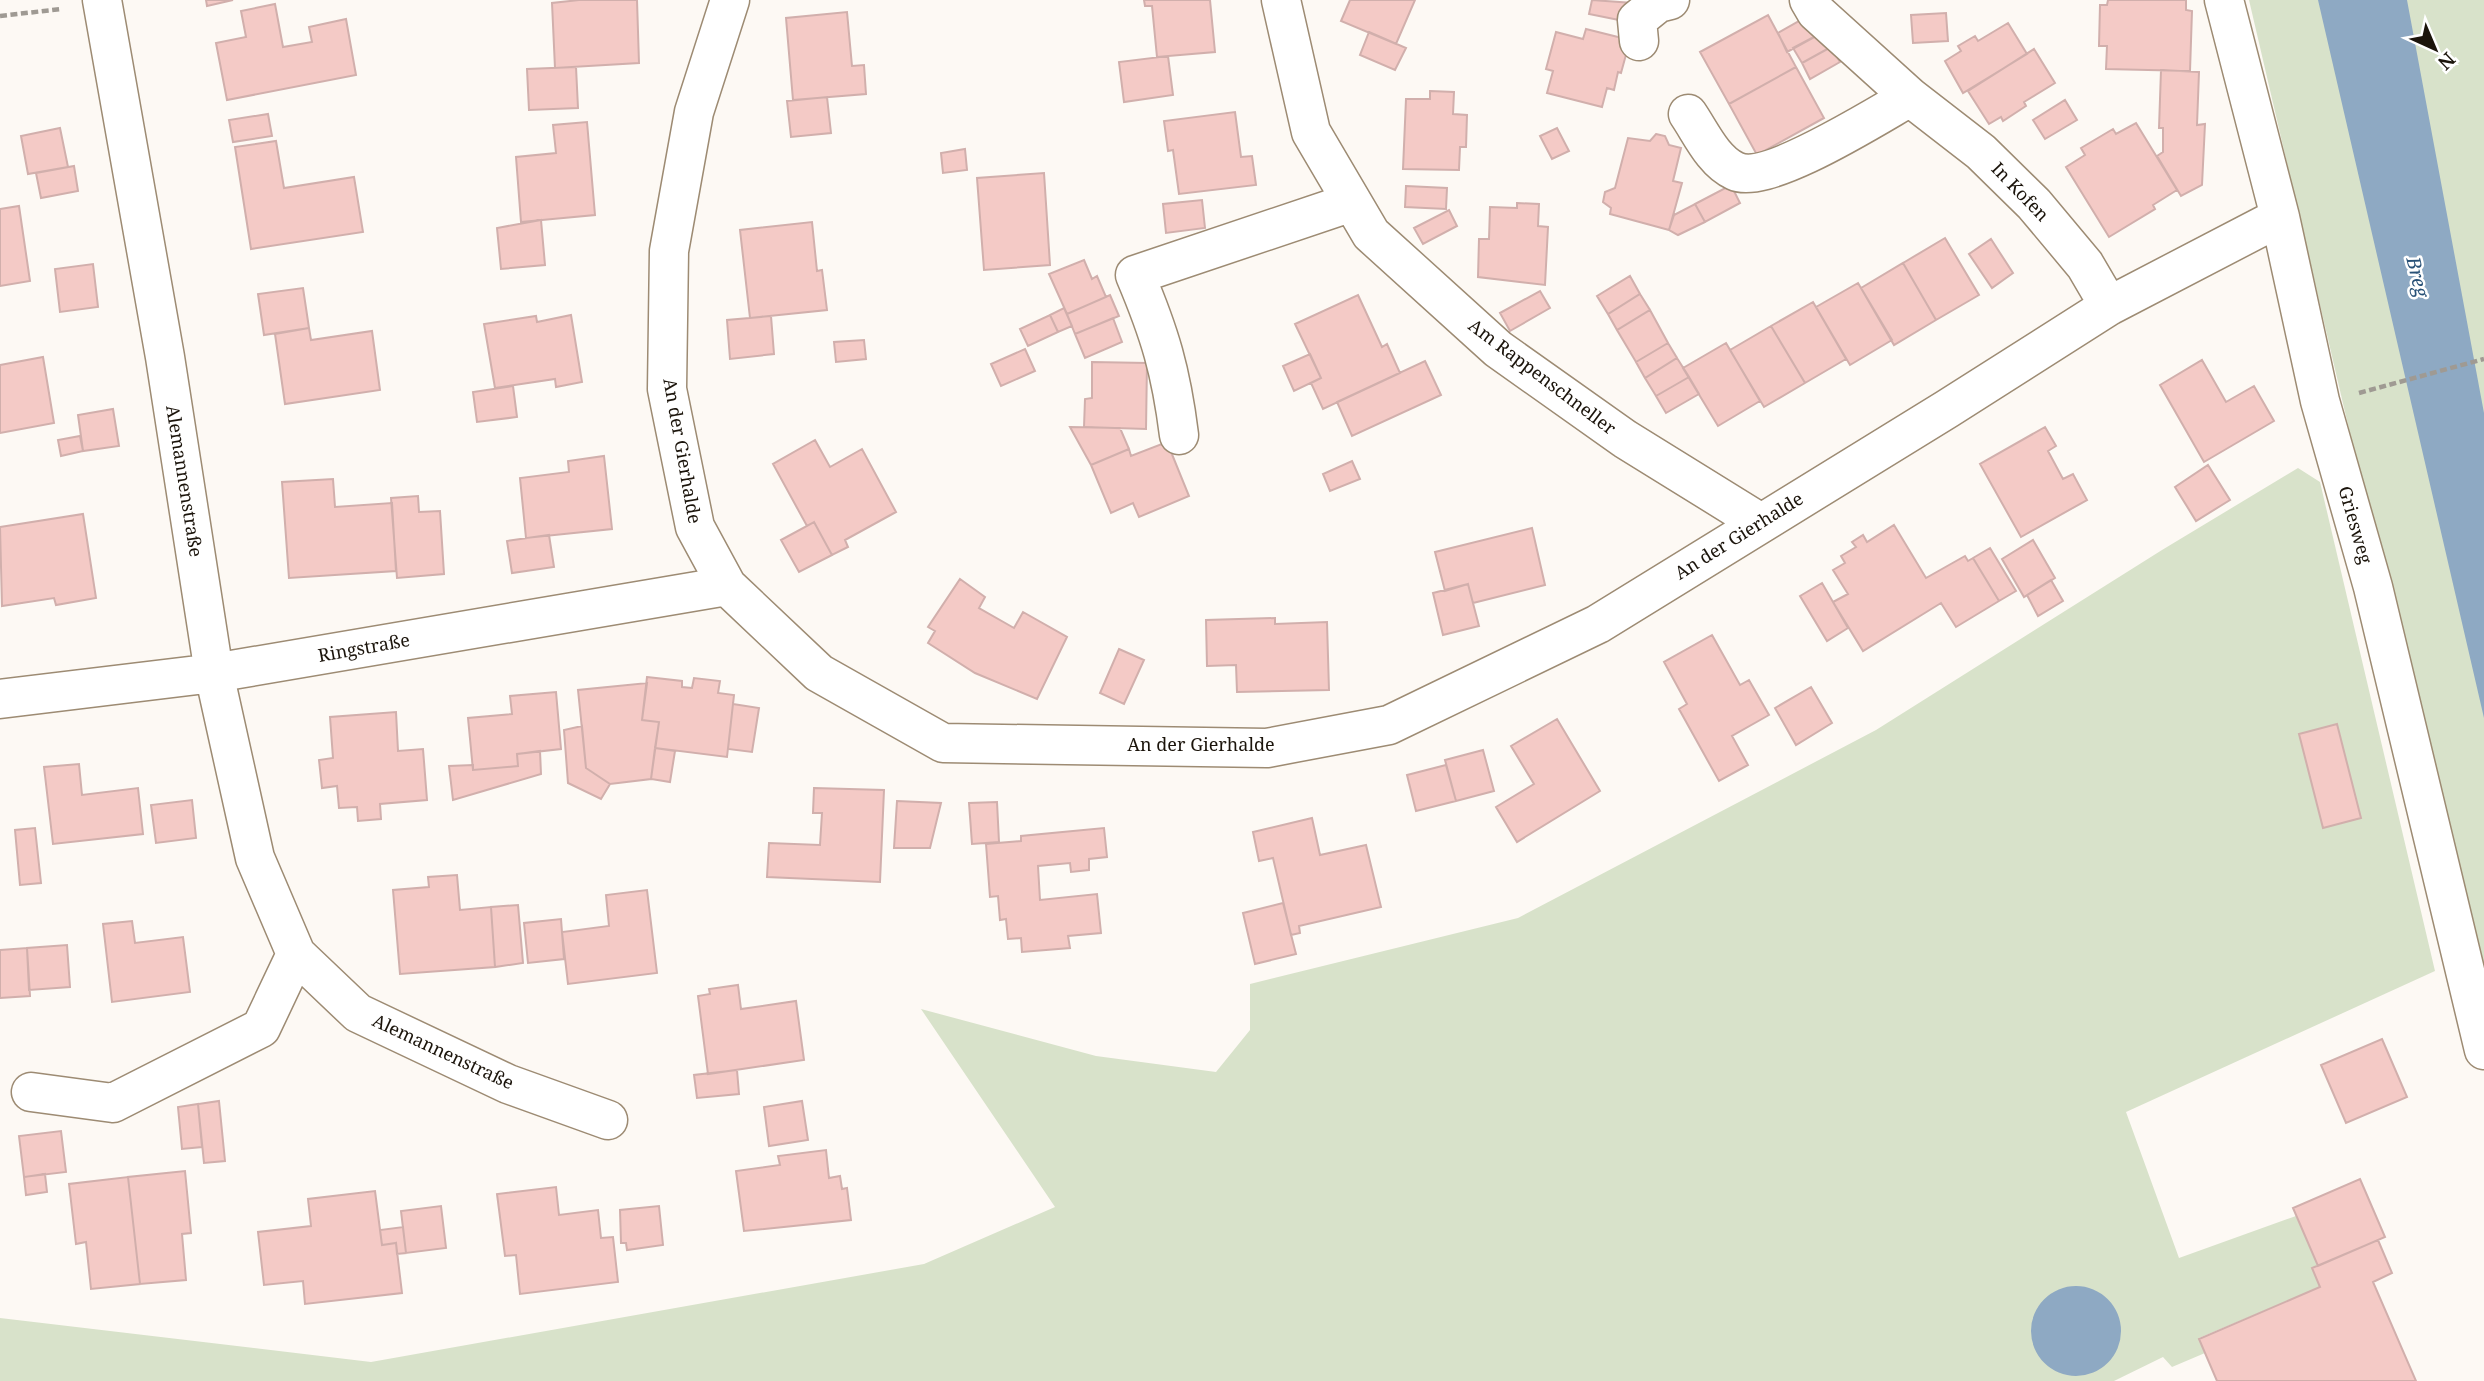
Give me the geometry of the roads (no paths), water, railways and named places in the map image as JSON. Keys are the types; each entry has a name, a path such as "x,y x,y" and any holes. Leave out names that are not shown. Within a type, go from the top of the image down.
{"street":[{"name":"An der Gierhalde","path":"730,0 694,113 669,251 667,389 695,527 727,586 819,673 943,743 1266,748 1389,725 1598,624 2109,306 2280,217"},
{"name":"Am Rappenschneller","path":"1282,0 1311,131 1371,234 1498,349 1625,439 1759,522"},
{"path":"1639,41 1637,20 1658,4 1670,0"},
{"name":"In Kofen","path":"1809,0 1816,12 1910,97 1981,152 2034,204 2085,265 2109,306"},
{"name":"Griesweg","path":"2224,0 2280,217 2320,401 2372,587 2484,1050"},
{"name":"Alemannenstraße","path":"103,2 165,357 214,673 255,858 296,954 358,1013 508,1084 608,1120"},
{"path":"1688,114 1715,155 1736,172 1760,173 1788,164 1910,97"},
{"path":"1179,435 1172,378 1159,333 1135,275 1352,202"},
{"name":"Ringstraße","path":"0,699 214,673 727,586"},
{"path":"31,1092 113,1103 261,1028 296,954"}],"water":[{"name":"Breg","path":"2318,0 2407,0 2484,413 2484,718"},
{"path":"2076,1286 2093,1290 2108,1299 2117,1314 2121,1331 2117,1348 2108,1363 2093,1372 2076,1376 2059,1372 2044,1363 2035,1348 2031,1331 2035,1314 2044,1299 2059,1290"}]}
